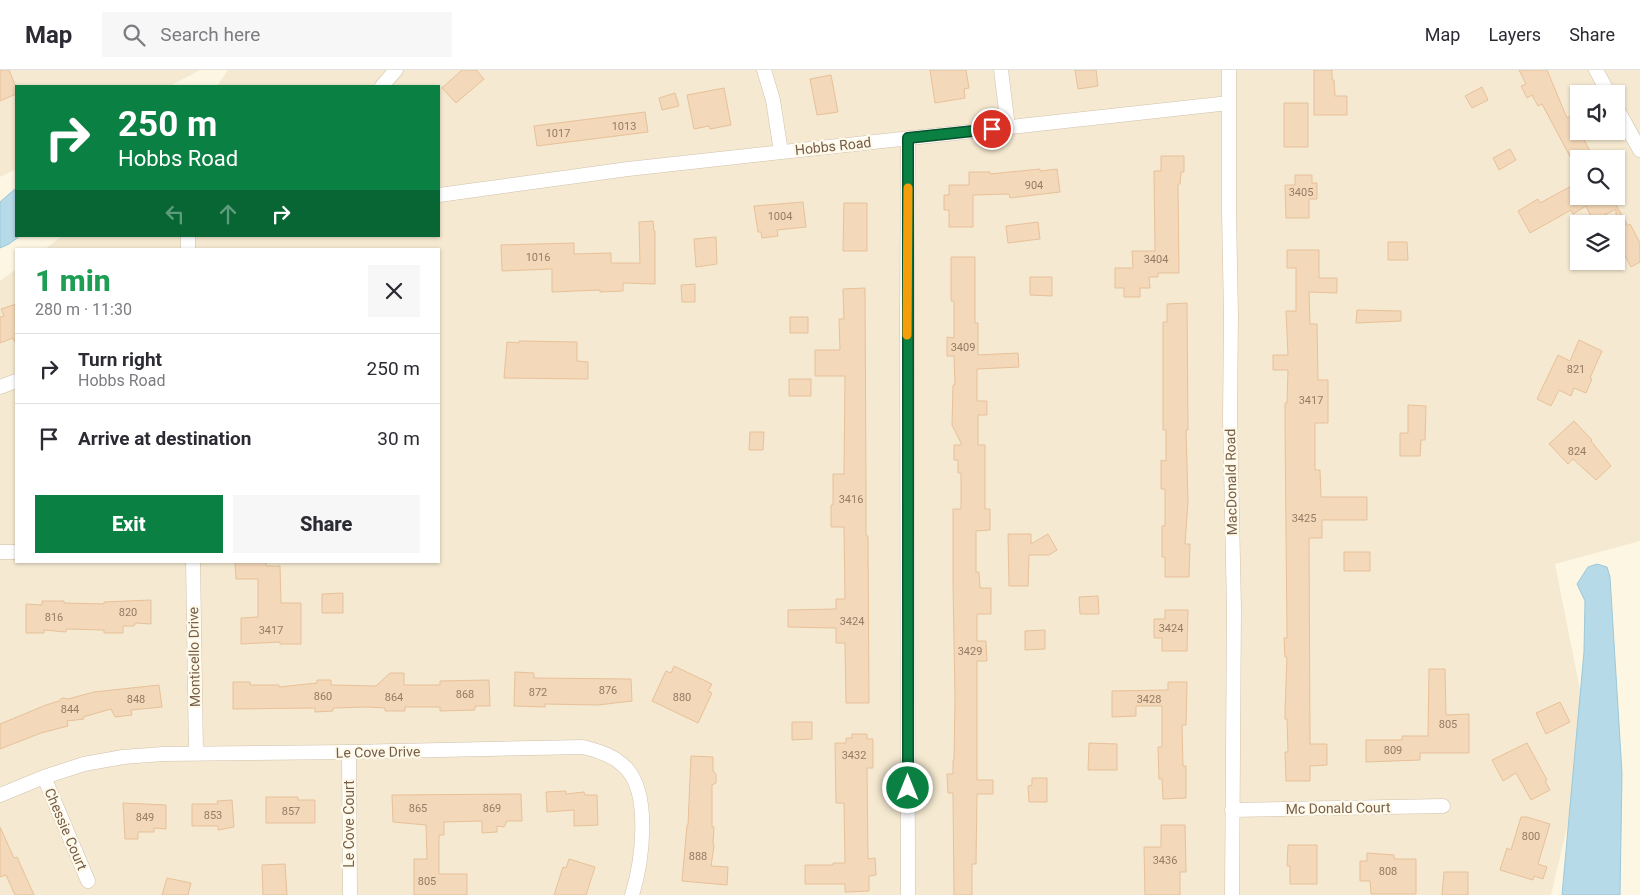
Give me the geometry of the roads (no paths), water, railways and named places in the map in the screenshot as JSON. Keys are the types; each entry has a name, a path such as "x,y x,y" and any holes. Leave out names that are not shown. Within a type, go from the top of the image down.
{"street":[{"path":"383,85 396,70"},
{"path":"764,70 773,100 781,152"},
{"path":"1001,70 1008,127"},
{"name":"MacDonald Road","path":"1229,70 1230,418 1234,609 1232,895"},
{"path":"1596,70 1604,85"},
{"name":"Hobbs Road","path":"440,195 628,169 1229,103"},
{"path":"1625,122 1640,150"},
{"path":"908,138 908,895"},
{"path":"0,387 15,381"},
{"path":"0,552 15,552"},
{"name":"Monticello Drive","path":"193,563 196,754"},
{"name":"Le Cove Drive","path":"0,795 44,777 84,764 123,757 162,754 583,747 600,751 615,759 628,770 639,794 642,822 640,855 632,895"},
{"name":"Le Cove Court","path":"349,752 350,895"},
{"name":"Chessie Court","path":"44,777 88,881"},
{"name":"Mc Donald Court","path":"1232,810 1443,806"}],"water":[{"path":"15,189 15,237 19,237 0,248 0,202"},
{"path":"1597,564 1607,567 1610,577 1622,773 1620,895 1562,895 1584,652 1585,601 1577,584 1588,567"}]}
